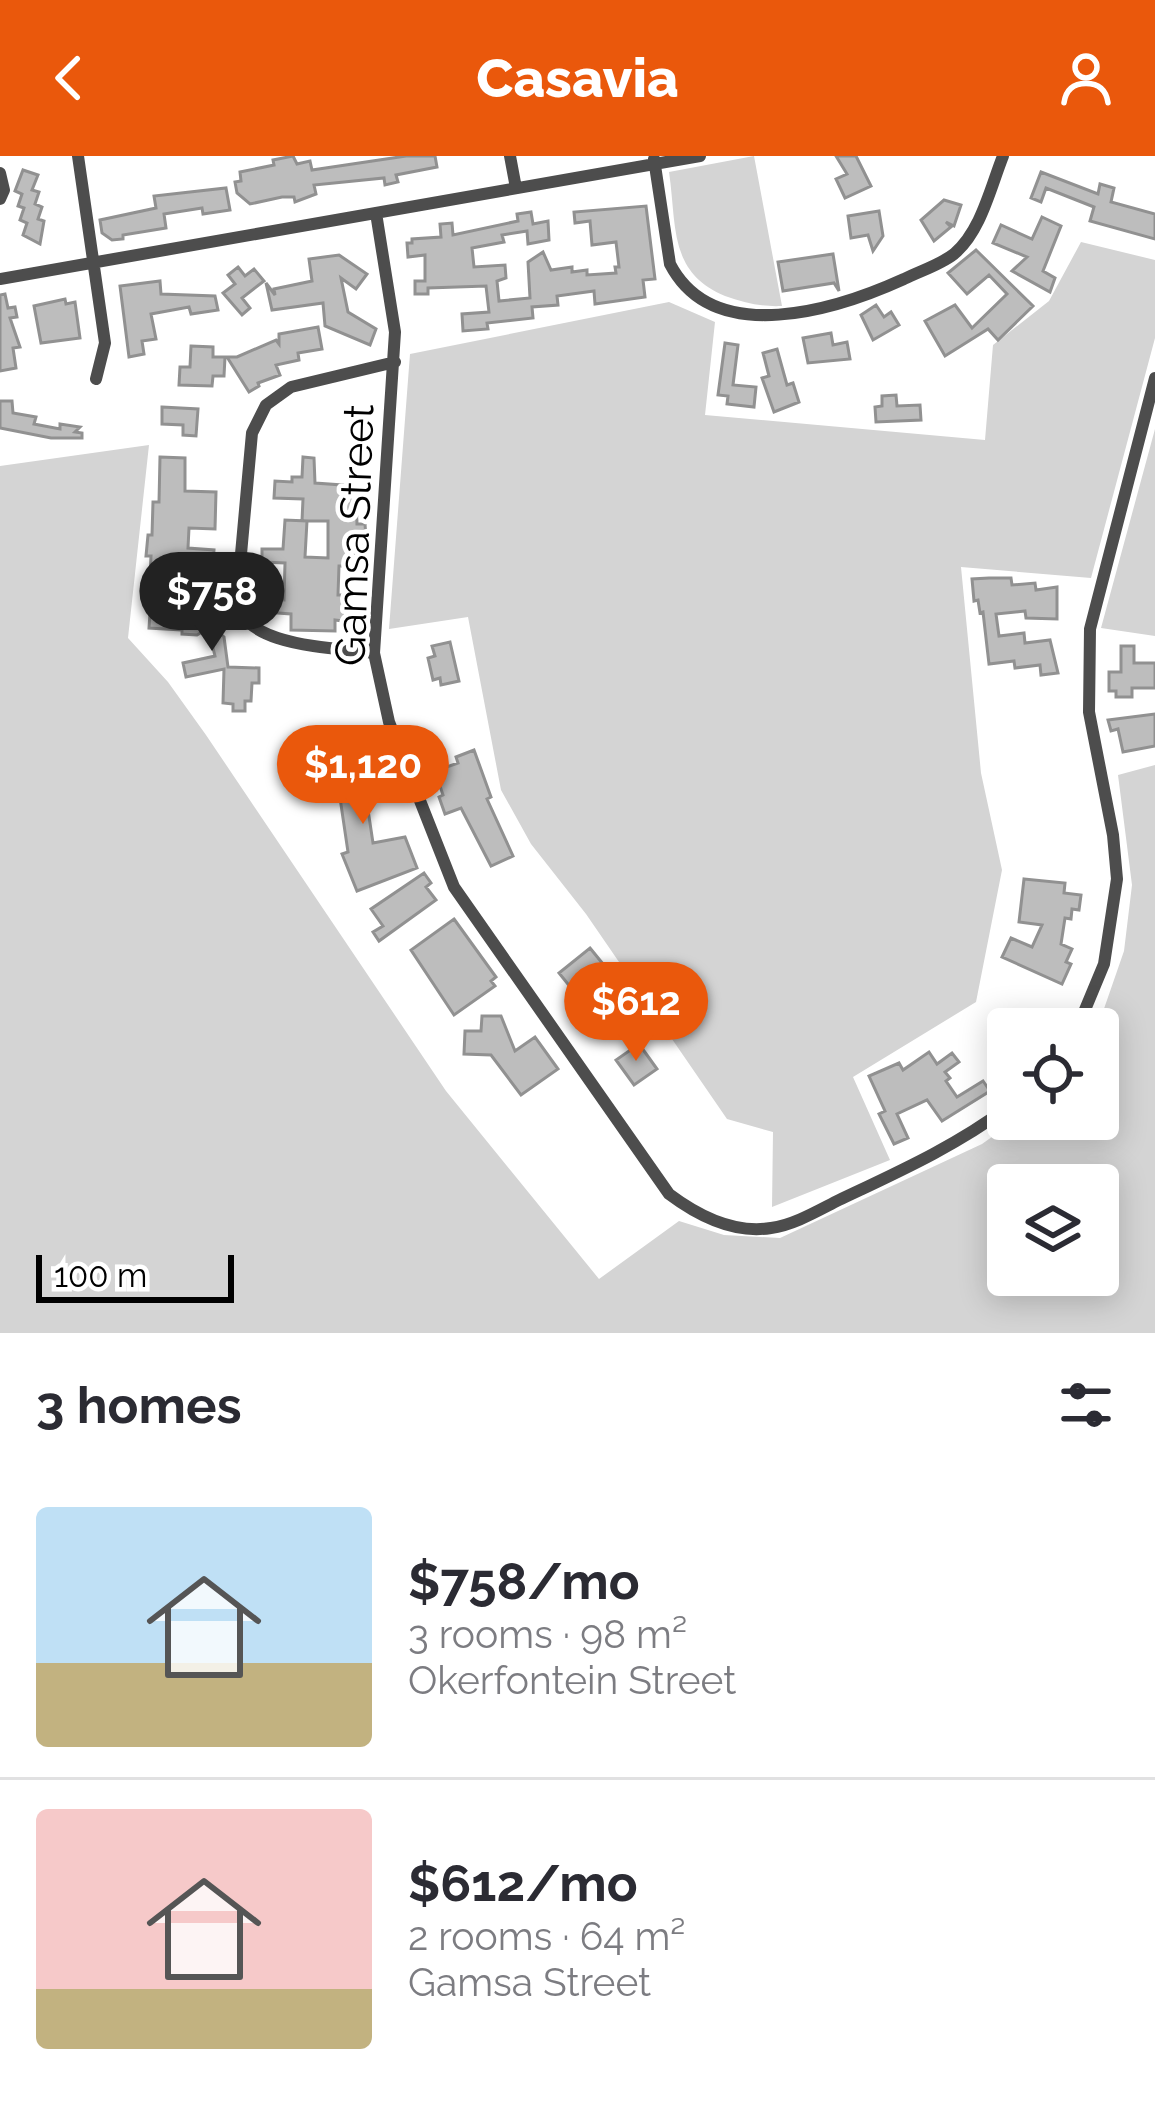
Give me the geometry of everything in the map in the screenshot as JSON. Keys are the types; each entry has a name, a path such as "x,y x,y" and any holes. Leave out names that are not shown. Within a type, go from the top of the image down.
{"street":[{"path":"78,156 105,343 96,379"},
{"path":"509,156 516,188"},
{"path":"0,279 654,160 700,156"},
{"path":"654,160 670,264 676,276 703,299 732,311 774,316 842,306 951,257 972,235 1003,156"},
{"path":"0,173 4,190 0,199"},
{"name":"Gamsa Street","path":"376,213 395,332 395,362 374,652 389,722 454,887 669,1194 695,1214 733,1226 771,1228 808,1215 952,1145 987,1121"},
{"path":"374,652 274,638 246,622 238,611 237,598 252,433 266,405 291,387 395,362"},
{"path":"1086,1008 1104,964 1117,879 1090,712 1090,629 1155,378"}],"shaded area":[{"path":"754,156 782,306 739,301 707,286 684,260 675,229 669,172"},
{"path":"1081,242 1155,260 1155,338 1091,578 961,567 981,773 1002,870 976,1002 853,1077 890,1160 772,1207 773,1132 727,1119 586,914 531,844 501,790 468,617 389,629 410,354 669,302 715,322 705,415 985,440 993,345 1049,301"},
{"path":"1155,429 1155,636 1101,628"},
{"path":"149,445 128,638 206,735 446,1091 599,1279 679,1221 724,1235 780,1238 988,1140 1119,1140 1119,1008 1104,1008 1124,951 1132,885 1118,775 1155,765 1155,1333 0,1333 0,466"}],"building":[{"path":"293,156 297,164 310,161 312,170 406,156 435,156 437,167 396,175 398,182 385,185 384,178 314,185 316,194 295,202 294,197 282,197 250,204 237,193 240,172"},
{"path":"836,156 856,156 871,186 845,198 836,179 847,174"},
{"path":"23,170 38,175 32,190 39,192 35,204 42,207 40,244 23,235 27,223 20,220 24,208 18,206 22,194 15,191"},
{"path":"1041,172 1098,194 1100,184 1114,188 1111,202 1155,214 1155,239 1090,221 1094,207 1046,188 1041,202 1031,198"},
{"path":"226,188 230,210 203,214 202,208 164,214 166,228 123,235 123,239 112,240 102,233 100,220 156,208 154,196"},
{"path":"944,200 961,205 954,226 946,222 951,227 934,241 921,220"},
{"path":"646,206 655,279 643,280 645,297 595,304 594,291 557,296 558,305 532,307 533,318 463,331 462,314 489,312 486,286 428,288 428,294 415,294 415,281 425,281 425,255 408,257 407,243 441,237 440,224 452,223 453,235 518,221 517,214 531,212 533,224 548,221 549,240 528,244 527,231 502,235 504,242 472,248 474,267 505,265 506,278 497,281 499,301 530,298 528,262 543,252 551,270 572,267 572,272 587,270 587,275 616,273 616,242 592,245 590,221 575,223 574,212"},
{"path":"879,211 883,236 873,251 868,235 851,238 848,216"},
{"path":"1042,217 1061,226 1043,271 1055,278 1050,292 1012,271 1027,257 993,243 1001,225 1032,239"},
{"path":"976,250 1033,306 998,340 988,329 945,356 925,321 955,305 972,328 1007,294 989,275 967,294 948,273"},
{"path":"833,254 839,291 834,283 783,291 778,262"},
{"path":"339,255 367,274 356,289 341,278 348,312 376,329 370,345 325,326 323,303 272,310 266,283 275,295 274,289 312,281 309,259"},
{"path":"238,267 245,276 254,269 264,281 242,298 250,308 242,315 223,293 235,284 228,275"},
{"path":"160,281 161,294 215,296 218,310 191,314 189,307 151,314 156,339 142,341 144,354 129,357 120,286"},
{"path":"5,294 8,308 15,307 17,317 10,318 20,347 13,348 16,368 0,371 0,295"},
{"path":"65,299 66,304 75,302 80,338 41,343 34,306"},
{"path":"876,305 884,317 891,312 899,325 873,340 861,315"},
{"path":"318,327 322,349 298,353 299,360 276,365 280,375 249,392 227,357 276,340 279,344 279,334"},
{"path":"831,333 833,345 847,342 850,359 808,363 803,338"},
{"path":"725,343 738,345 733,385 756,387 754,407 727,404 728,396 718,395"},
{"path":"191,346 213,347 213,357 225,357 224,376 213,376 212,386 179,385 180,367 190,367"},
{"path":"777,349 787,385 793,383 799,402 774,412 762,378 769,376 763,353"},
{"path":"896,395 897,406 920,405 921,420 876,422 875,407 882,406 882,396"},
{"path":"0,401 12,401 13,413 36,417 34,424 80,427 75,432 82,433 82,438 51,438 0,428"},
{"path":"162,407 198,409 196,436 183,435 183,425 162,424"},
{"path":"160,457 185,458 185,491 216,492 215,529 189,528 188,548 214,550 213,563 161,558 160,576 150,576 151,556 146,556 153,502 159,502"},
{"path":"303,457 314,458 315,483 356,486 357,524 365,524 368,566 339,566 338,595 346,595 345,612 343,621 335,620 335,631 291,630 291,614 265,612 265,599 284,600 285,563 262,562 262,549 283,549 285,520 302,521 303,499 274,498 275,481 302,477","holes":["307,521 328,521 328,558 305,557"]},
{"path":"1011,578 1012,585 1035,583 1036,590 1057,587 1057,619 1026,618 1025,611 996,614 999,636 1024,633 1025,643 1050,640 1058,673 1041,675 1040,665 1015,668 1014,661 989,664 983,612 978,600 974,601 972,579"},
{"path":"200,601 215,601 215,629 224,637 228,667 259,668 259,683 252,683 245,711 233,711 233,704 223,703 224,669 186,677 183,663 215,656 211,640 202,632 149,628 150,613 200,619"},
{"path":"450,642 459,681 441,685 440,678 433,680 428,658 435,656 432,646"},
{"path":"1121,646 1134,646 1134,663 1155,663 1155,688 1132,688 1132,697 1116,697 1116,691 1109,691 1109,672 1121,672"},
{"path":"1155,714 1155,746 1123,752 1118,729 1111,731 1108,720"},
{"path":"474,750 491,797 487,799 513,856 491,866 461,808 445,814 435,771 458,763 456,757"},
{"path":"360,765 384,765 384,790 365,790 373,843 405,837 417,868 357,891 342,854 348,852 339,791 295,793 294,778 360,774"},
{"path":"424,873 431,883 426,887 436,900 379,941 373,932 383,926 371,909"},
{"path":"1024,879 1065,883 1064,893 1081,895 1079,910 1072,909 1071,919 1065,918 1061,944 1072,949 1062,984 1002,957 1011,938 1032,947 1042,925 1019,922"},
{"path":"454,919 496,977 491,981 495,986 454,1015 411,950"},
{"path":"590,948 625,991 634,983 641,992 623,1006 633,1018 622,1027 593,991 589,995 583,988 576,994 559,973"},
{"path":"482,1016 501,1016 515,1051 535,1037 558,1069 521,1095 491,1055 464,1054 465,1031 481,1031"},
{"path":"639,1044 657,1069 634,1085 616,1060"},
{"path":"929,1052 937,1064 952,1053 959,1062 945,1072 950,1078 946,1081 957,1097 983,1081 987,1093 942,1121 927,1100 897,1114 908,1138 894,1144 879,1114 885,1111 869,1076 899,1063 903,1070"}]}
